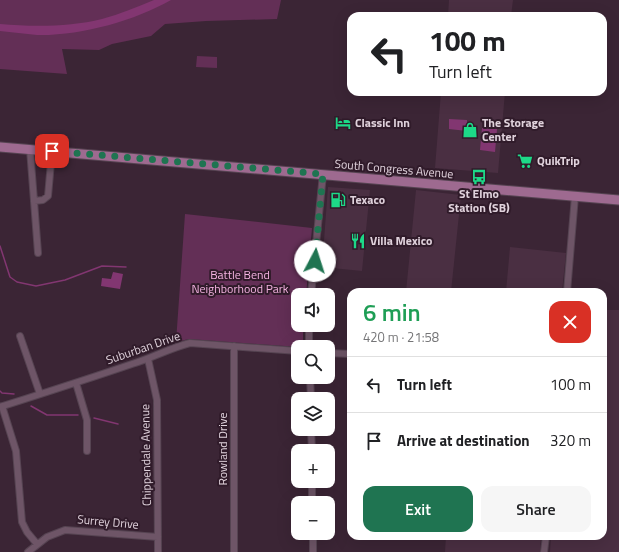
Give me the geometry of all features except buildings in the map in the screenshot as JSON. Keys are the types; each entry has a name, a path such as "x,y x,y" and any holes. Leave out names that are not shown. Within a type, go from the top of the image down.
{"main road":[{"name":"South Congress Avenue","path":"0,147 619,200"}],"street":[{"path":"30,149 38,253"},
{"path":"34,201 43,200 48,196 52,151"},
{"path":"312,288 323,174"},
{"path":"567,288 575,196"},
{"path":"20,336 40,394"},
{"name":"Suburban Drive","path":"1,406 76,383 190,343 291,350"},
{"name":"Rowland Drive","path":"234,346 234,552"},
{"path":"335,353 347,354"},
{"name":"Chippendale Avenue","path":"148,359 157,400 158,552"},
{"path":"76,383 87,420 87,451"},
{"path":"1,406 16,451 22,522 27,532 37,544"},
{"name":"Surrey Drive","path":"28,552 37,544 65,530 158,537"},
{"path":"313,540 313,552"},
{"path":"544,552 546,540"}],"shaded area":[{"path":"154,0 171,0 124,21 89,30 54,35 37,35 0,31 0,24 51,26 90,22 115,15"},
{"path":"449,0 513,0 512,12 448,12"},
{"name":"The Storage Center","path":"441,96 505,96 498,173 435,168"},
{"path":"449,119 467,120 467,131 449,129"},
{"path":"482,128 497,129 495,152 480,150"},
{"path":"328,187 370,190 362,271 322,267"},
{"path":"416,190 461,195 451,288 406,288"},
{"path":"510,247 566,253 562,288 506,288"},
{"path":"113,272 123,274 120,289 101,286 102,278 111,279"},
{"path":"607,310 619,310 619,552 550,552 551,540 607,540"},
{"path":"446,540 541,540 540,552 445,552"}],"green space":[{"path":"0,0 281,0 277,19 165,24 151,36 112,44 99,50 62,49 67,74 0,69"},
{"path":"197,56 217,57 217,68 196,67"},
{"name":"Battle Bend Neighborhood Park","path":"185,214 312,228 307,288 291,288 291,332 303,332 303,340 291,340 291,346 189,339 176,342"}],"waterway":[{"path":"0,246 10,277 17,282 36,286 65,280 102,266 126,267"},
{"path":"0,391 2,393 14,394"},
{"path":"31,406 47,415 78,415"},
{"path":"94,418 118,424"}],"place":[{"name":"Classic Inn","path":"343,123"},
{"name":"The Storage Center","path":"470,130"},
{"name":"QuikTrip","path":"525,161"},
{"name":"St Elmo Station (SB)","path":"479,177"},
{"name":"Texaco","path":"338,200"},
{"name":"Villa Mexico","path":"358,241"}],"route":[{"path":"52,151 238,168 323,174 315,261"}]}
